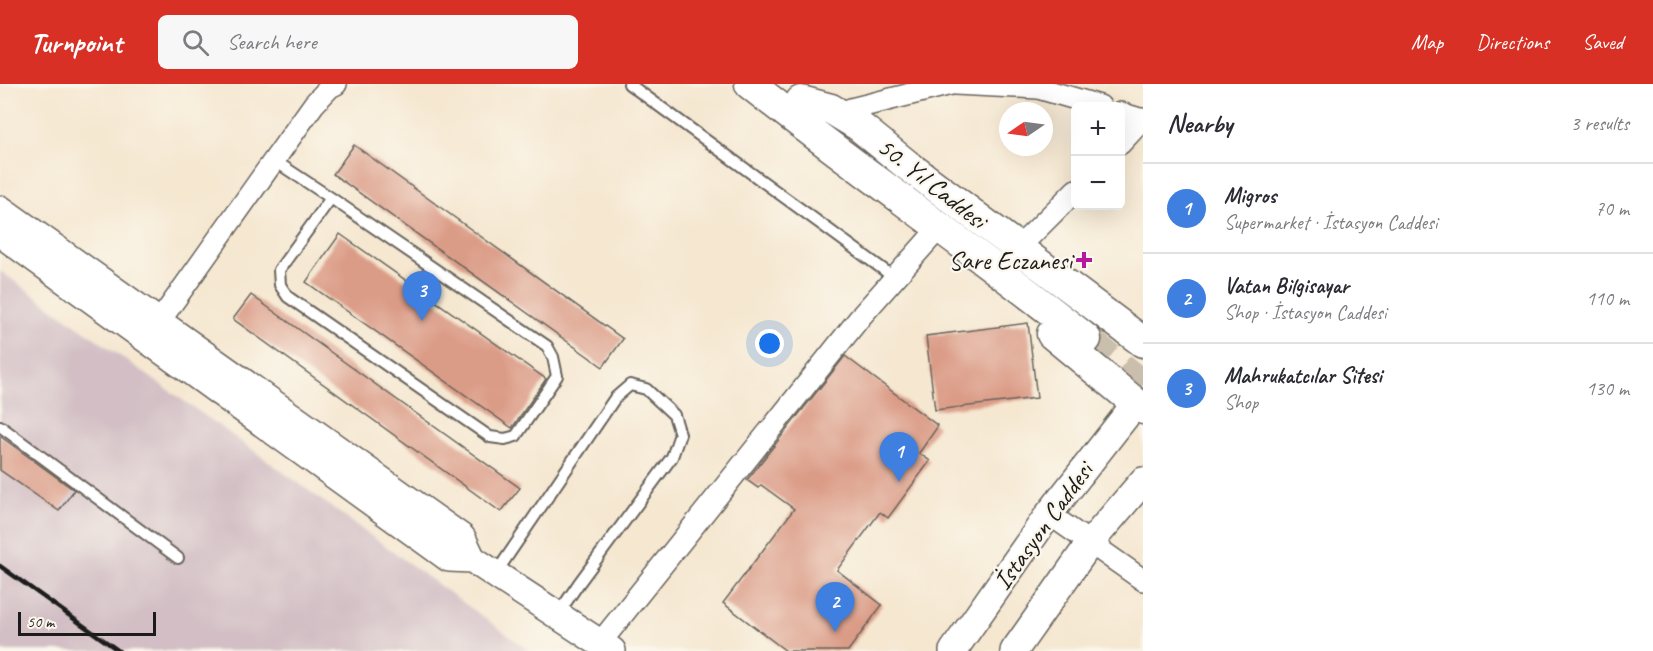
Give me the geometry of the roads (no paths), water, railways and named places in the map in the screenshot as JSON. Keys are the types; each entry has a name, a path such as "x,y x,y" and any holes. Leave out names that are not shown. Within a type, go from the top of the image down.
{"main road":[{"name":"50. Yıl Caddesi","path":"750,84 1030,294 1091,334 896,173 789,92"},
{"name":"50. Yıl Caddesi","path":"789,92 831,109 859,126 907,165 1143,342"},
{"name":"50. Yıl Caddesi","path":"822,139 829,153 846,169 1141,403"}],"street":[{"path":"839,114 953,84 1039,86 1088,102"},
{"path":"159,322 328,85"},
{"path":"1125,114 1143,119 1125,139"},
{"path":"1015,247 1029,237 1071,195"},
{"path":"0,209 462,538 472,560"},
{"path":"0,233 449,558 472,560 606,647 862,315 932,237"},
{"name":"İstasyon Caddesi","path":"953,651 1049,514 1141,403"},
{"name":"İstasyon Caddesi","path":"1014,651 1090,543 1143,481"},
{"path":"1049,514 1143,580"}],"lane":[{"path":"630,84 895,278"},
{"path":"274,161 331,198 547,346 553,357 557,376 516,435 505,439 490,437 288,297 280,285 279,270 331,198"},
{"path":"496,574 615,398 630,384 646,389 674,415 680,434 672,457 558,614"},
{"path":"0,426 178,558"}],"tunnel":[{"path":"1086,339 1143,385"}],"railway":[{"path":"0,566 119,651"}],"place":[{"name":"Sare Eczanesi","path":"1084,260"},
{"name":"Mahrukatcılar Sitesi","path":"422,321"},
{"name":"Migros","path":"899,482"},
{"name":"Vatan Bilgisayar","path":"835,632"}]}
